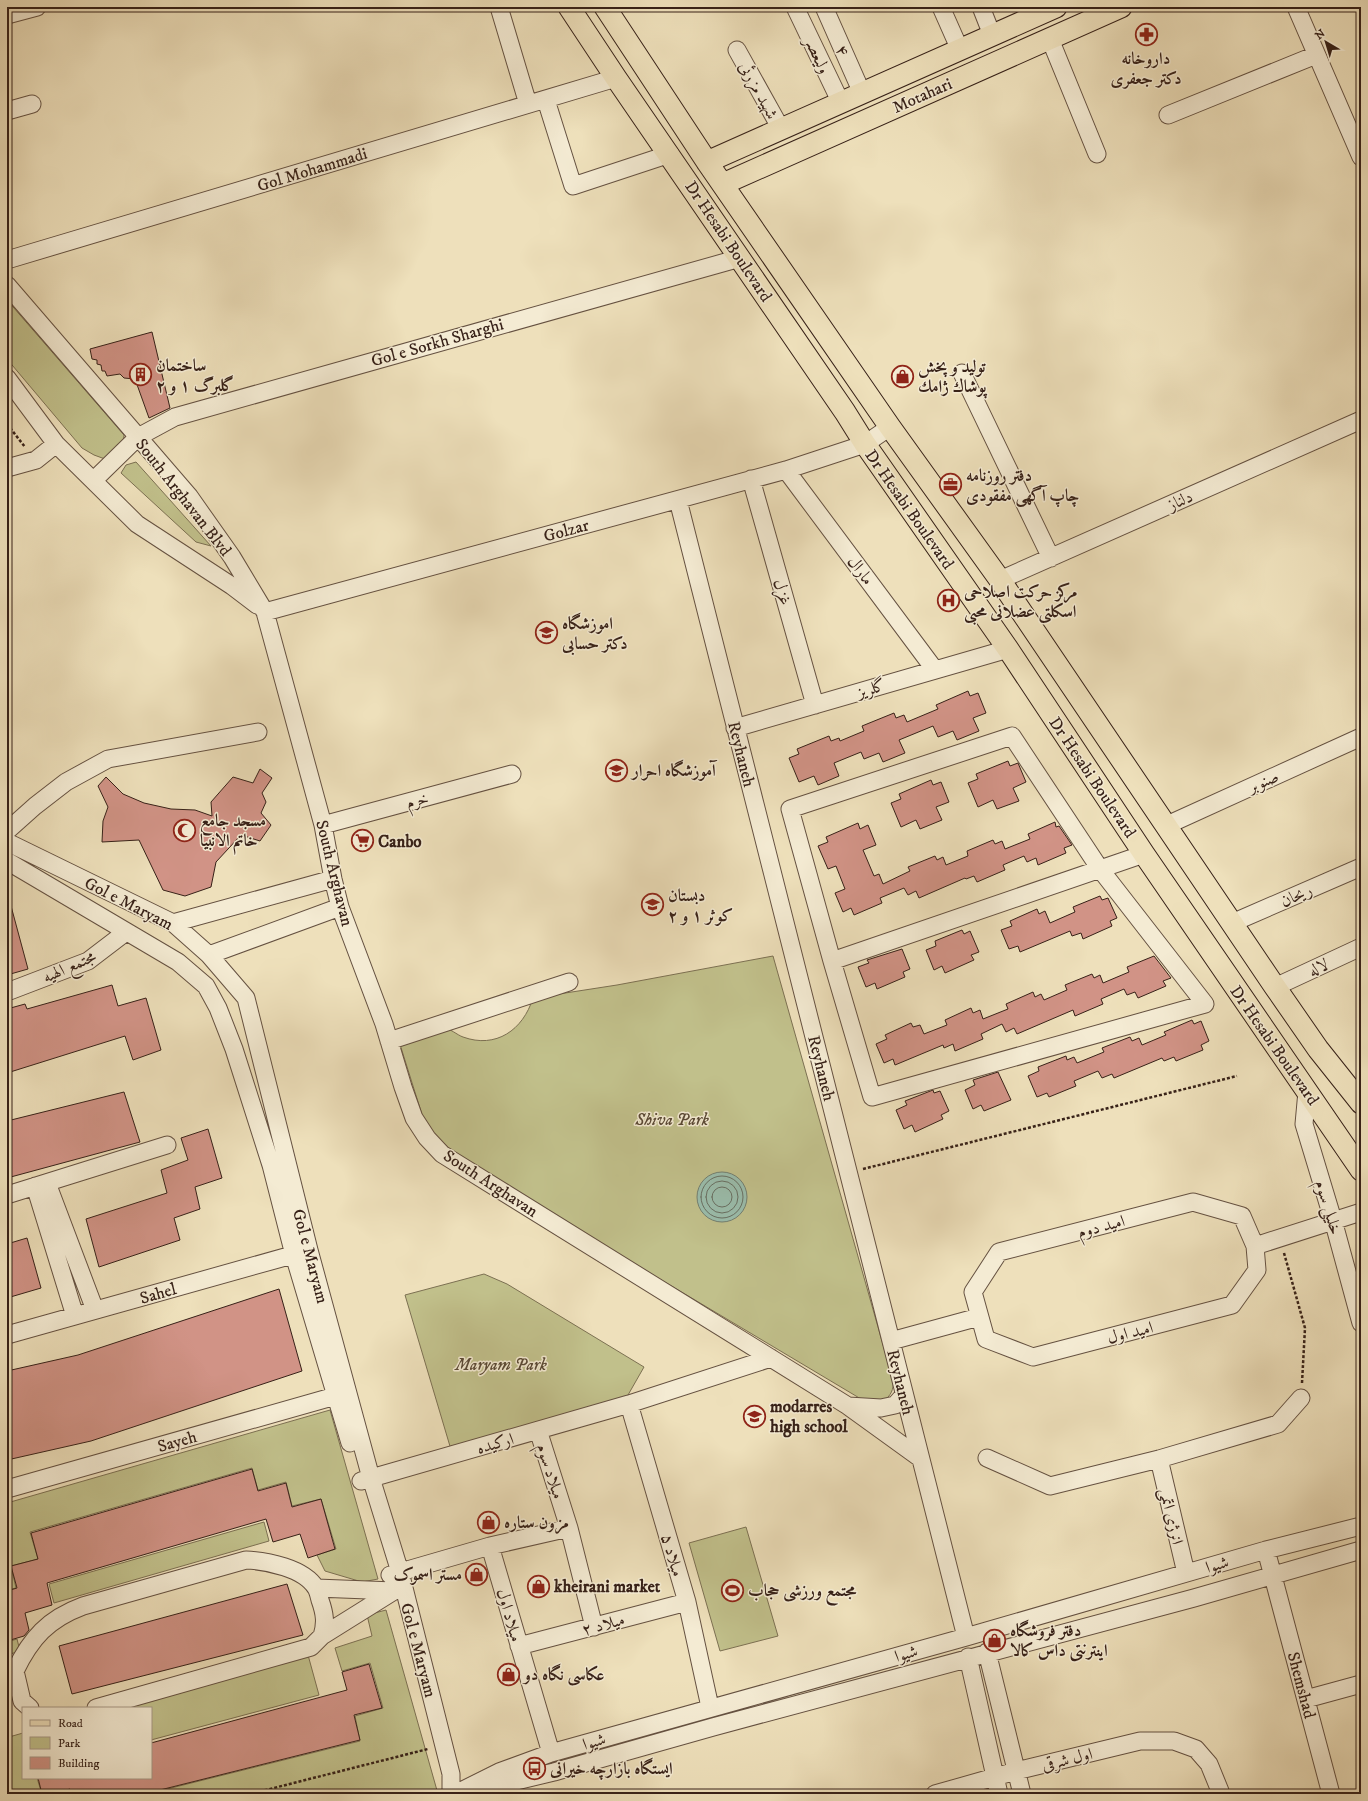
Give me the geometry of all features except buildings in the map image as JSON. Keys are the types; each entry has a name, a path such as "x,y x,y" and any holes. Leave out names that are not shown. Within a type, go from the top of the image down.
{"main road":[{"name":"Dr Hesabi Boulevard","path":"570,7 616,78 670,154 865,444 1008,649 1144,854 1361,1170"},
{"name":"Dr Hesabi Boulevard","path":"605,7 707,162 890,427 1000,580 1165,826 1318,1049 1361,1103"},
{"name":"Motahari","path":"707,162 960,50 992,35 1025,13 1056,7"},
{"name":"Motahari","path":"723,184 1121,7"},
{"path":"772,133 760,142 760,148 763,154 773,162"}],"street":[{"path":"7,15 36,7"},
{"path":"499,7 528,104"},
{"name":"ولیعصر","path":"795,7 840,103"},
{"name":"۴","path":"824,7 862,93"},
{"path":"941,7 960,50"},
{"path":"981,7 992,35"},
{"path":"1296,7 1361,157"},
{"path":"1050,39 1097,154"},
{"name":"شهید مزرئی","path":"737,50 772,133"},
{"path":"1168,115 1316,55"},
{"name":"Gol Mohammadi","path":"7,260 616,78"},
{"path":"546,100 573,186 670,154"},
{"path":"7,111 32,104"},
{"name":"Gol e Sorkh Sharghi","path":"94,480 138,437 175,417 740,258"},
{"name":"South Arghavan Blvd","path":"7,285 189,496 232,557 265,612"},
{"path":"962,373 1051,558"},
{"name":"South Arghavan Blvd","path":"7,378 56,444 137,524 232,586 265,612"},
{"name":"دلناز","path":"1000,580 1361,420"},
{"name":"Golzar","path":"265,612 786,470 865,444 890,427"},
{"path":"7,468 36,460 56,444"},
{"name":"مارال","path":"786,470 935,670"},
{"name":"غزل","path":"751,479 815,705"},
{"name":"Reyhaneh","path":"678,500 966,1637"},
{"name":"South Arghavan","path":"265,612 323,825 340,907 389,1041 402,1087 414,1118 427,1138 442,1154 848,1406 920,1458"},
{"name":"گلریز","path":"735,728 1008,649"},
{"path":"7,831 35,806 66,782 108,758 258,732"},
{"path":"1012,736 1100,869 1205,1004 872,1097 832,961 790,809 1012,736"},
{"name":"صنوبر","path":"1165,826 1361,737"},
{"name":"خرم","path":"323,825 512,774"},
{"name":"Gol e Maryam","path":"7,842 173,923 209,955 246,998 301,1252"},
{"path":"832,961 1144,854"},
{"name":"Gol e Maryam","path":"7,861 178,962 206,986 218,1008 234,1049 271,1165 301,1252 451,1774 450,1794"},
{"name":"ریحان","path":"1232,924 1361,867"},
{"path":"173,923 333,879"},
{"path":"209,955 340,907"},
{"name":"مجتمع الهیه","path":"7,992 88,961 126,932"},
{"name":"لاله","path":"1276,987 1361,947"},
{"path":"389,1041 570,982"},
{"name":"خلیلی سوم","path":"1307,1091 1304,1124 1349,1275 1361,1323"},
{"path":"7,1195 167,1145"},
{"path":"41,1184 95,1310"},
{"path":"41,1184 75,1316"},
{"name":"امید دوم","path":"979,1317 973,1292 999,1252 1193,1202 1242,1216 1255,1246"},
{"path":"1255,1246 1361,1212"},
{"name":"امید اول","path":"979,1317 986,1339 1033,1357 1232,1306 1257,1270 1255,1246"},
{"name":"Sahel","path":"7,1335 301,1252"},
{"path":"1349,1275 1361,1293"},
{"path":"891,1341 979,1317"},
{"name":"ارکیده","path":"366,1479 628,1404 771,1358"},
{"name":"Sayeh","path":"7,1489 342,1394"},
{"path":"848,1406 881,1408 895,1405 904,1395"},
{"path":"987,1458 1050,1486 1159,1459 1278,1424 1301,1398"},
{"name":"میلاد ۵","path":"628,1404 687,1602 710,1707"},
{"name":"میلاد سوم","path":"538,1430 569,1528 594,1627"},
{"name":"انرژی اتمی","path":"1159,1459 1186,1573"},
{"name":"شیوا","path":"455,1794 499,1772 551,1753 710,1707 966,1637 1266,1550 1361,1526"},
{"path":"394,1573 490,1546 569,1528"},
{"name":"میلاد اول","path":"490,1546 551,1753"},
{"name":"Shemshad","path":"1266,1550 1274,1575 1331,1794"},
{"name":"شیوا","path":"462,1794 494,1788 554,1772 1361,1550"},
{"path":"29,1707 22,1701 15,1671 30,1644 47,1625 64,1613 83,1606 246,1560 263,1561 289,1568 304,1576 316,1588 323,1608 326,1623 322,1636"},
{"path":"316,1588 399,1590"},
{"path":"100,1707 311,1647 322,1636 399,1590"},
{"name":"Gol e Maryam","path":"399,1590 441,1776 450,1794"},
{"name":"میلاد ۲","path":"519,1646 687,1602"},
{"path":"987,1652 1022,1794"},
{"path":"968,1657 999,1794"},
{"path":"855,1668 859,1687"},
{"path":"1306,1699 1361,1684"},
{"name":"اول شرقی","path":"935,1794 1016,1771 1140,1741 1174,1741 1196,1749 1209,1764 1220,1791 1219,1794"}],"path":[{"path":"7,424 36,460"},
{"path":"848,1173 1237,1076"},
{"path":"1279,1238 1305,1328 1301,1398"},
{"path":"250,1794 435,1748"}],"green space":[{"path":"7,300 124,435 123,445 105,459 82,448 7,359"},
{"path":"136,462 211,546 196,542 121,473 126,465"},
{"name":"Shiva Park","path":"773,956 893,1380 891,1392 883,1402 861,1399 658,1278 454,1153 436,1136 424,1121 398,1038 428,1030 443,1028 463,1037 475,1040 497,1038 507,1034 515,1028 528,1009 533,998 617,985"},
{"name":"Maryam Park","path":"484,1274 507,1284 644,1367 624,1402 452,1453 405,1295"},
{"path":"330,1410 378,1579 362,1582 325,1571 317,1555 336,1549 321,1499 292,1506 286,1482 258,1490 252,1468 30,1532 38,1559 11,1566 16,1588 7,1590 7,1503"},
{"path":"264,1522 269,1541 54,1603 49,1584"},
{"name":"مجتمع ورزشی حجاب","path":"746,1527 778,1636 720,1651 689,1543"},
{"path":"386,1610 438,1794 147,1794 360,1741 355,1716 383,1708 370,1663 342,1671 335,1648 372,1636 367,1615"},
{"path":"17,1639 20,1651 7,1655 7,1642"},
{"path":"308,1655 319,1695 152,1740 152,1707 121,1707"},
{"path":"7,1729 9,1737 22,1733 22,1779 37,1779 42,1794 7,1794"}],"water":[{"path":"727,1172 732,1173 740,1179 746,1187 746,1207 740,1215 732,1221 717,1222 712,1221 704,1215 698,1207 697,1192 698,1187 704,1179 712,1173"}],"place":[{"name":"داروخانه دکتر جعفری","path":"1146,34"},
{"name":"ساختمان گلبرگ ۱ و ۲","path":"141,375"},
{"name":"توليد و پخش پوشاك ژامك","path":"903,376"},
{"name":"دفتر روزنامه چاپ آگهی مفقودی","path":"951,485"},
{"name":"مرکز حرکت اصلاحی اسکلتی عضلانی محبی","path":"948,601"},
{"name":"اموزشگاه دکتر حسابی","path":"546,633"},
{"name":"آموزشگاه احرار","path":"616,770"},
{"name":"مسجد جامع خاتم الانبیا","path":"185,830"},
{"name":"Canbo","path":"362,841"},
{"name":"دبستان کوثر ۱ و ۲","path":"652,905"},
{"name":"modarres high school","path":"755,1416"},
{"name":"مزون ستاره","path":"488,1522"},
{"name":"مستر اسموک","path":"477,1574"},
{"name":"kheirani market","path":"538,1586"},
{"name":"مجتمع ورزشی حجاب","path":"733,1590"},
{"name":"دفتر فروشگاه اینترنتی داس کالا","path":"994,1640"},
{"name":"عکاسی نگاه دو","path":"509,1674"},
{"name":"ایستگاه بازارچه خیرانی","path":"535,1768"}]}
